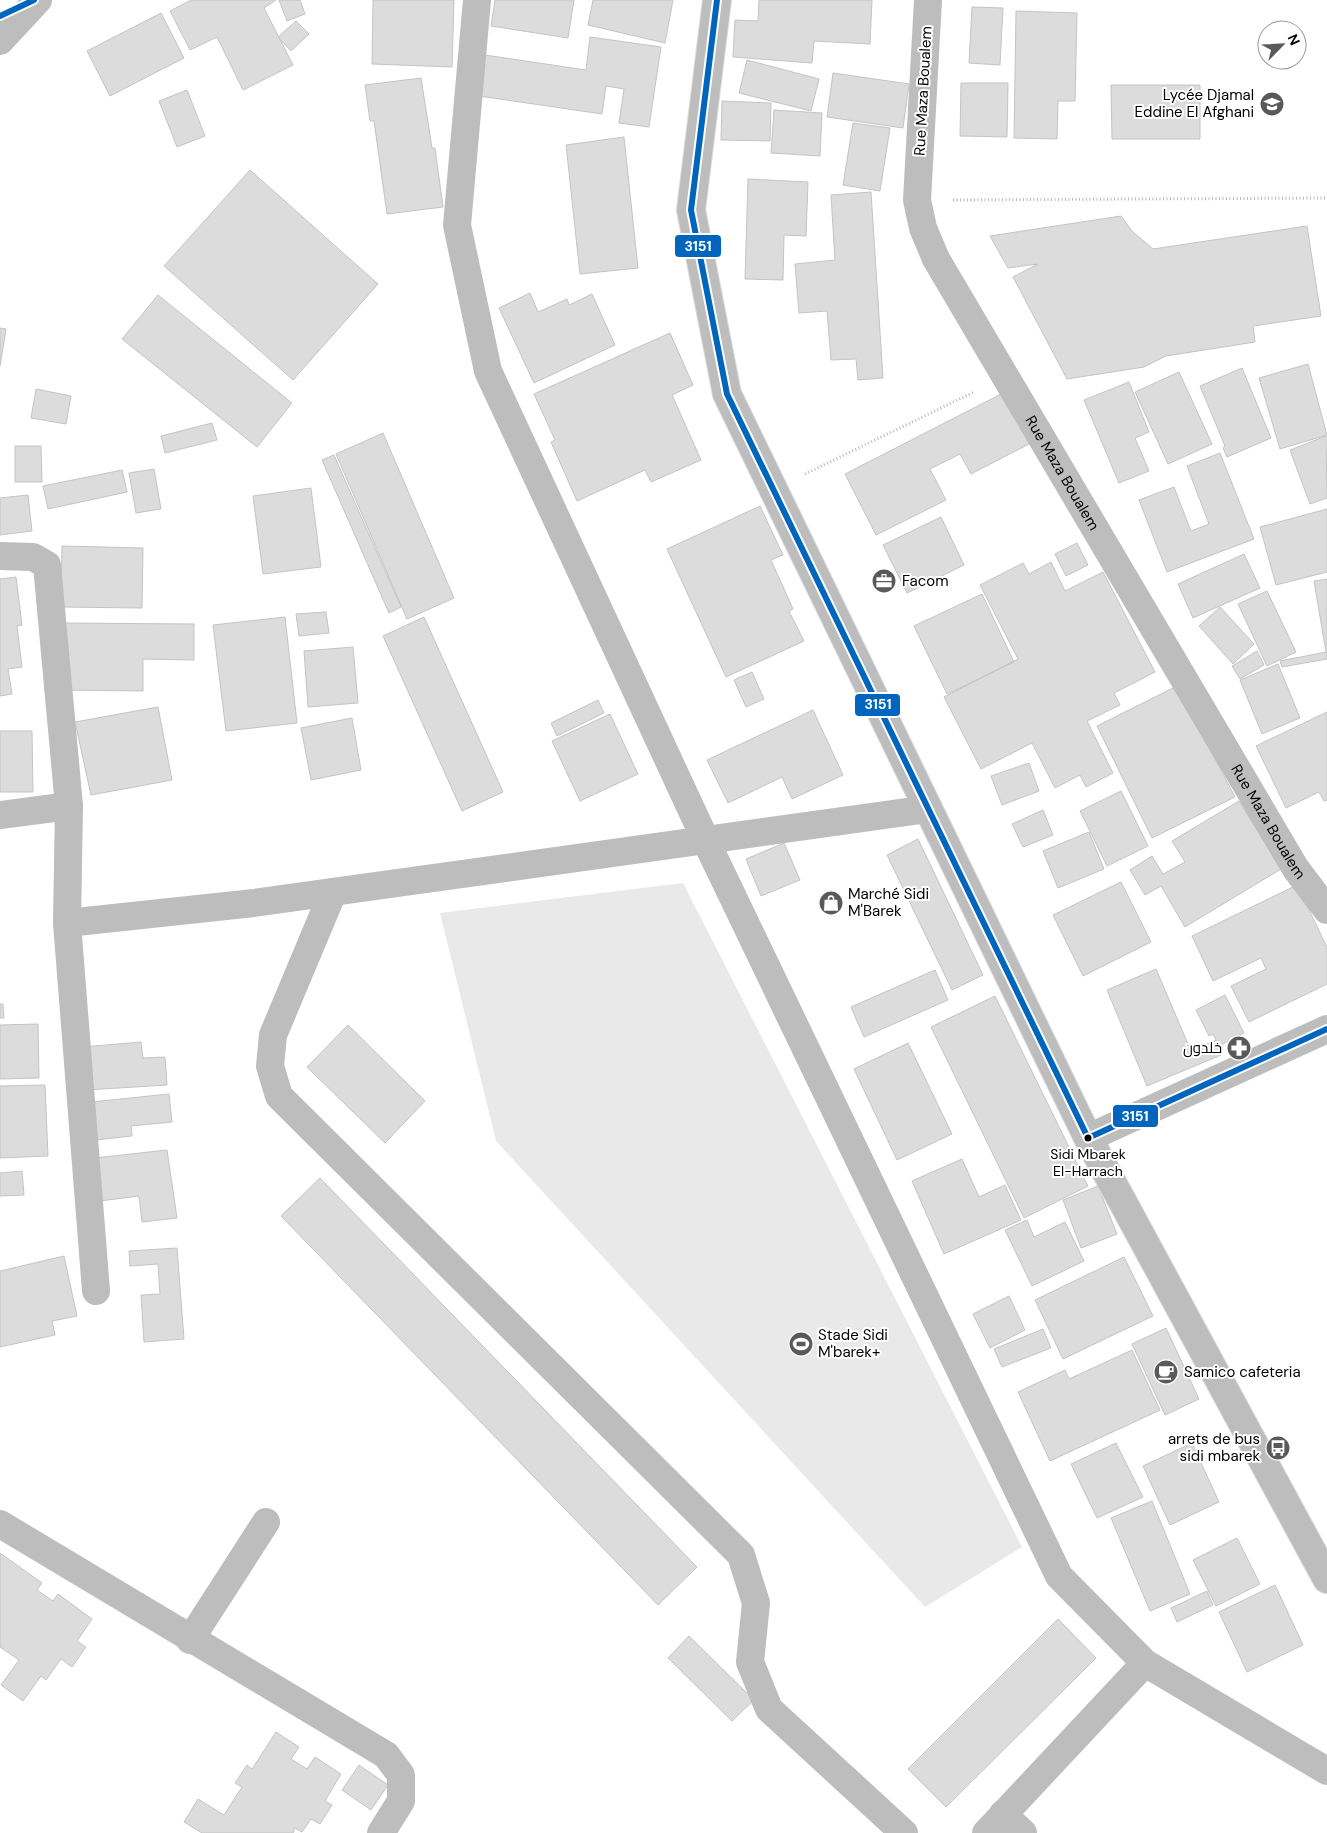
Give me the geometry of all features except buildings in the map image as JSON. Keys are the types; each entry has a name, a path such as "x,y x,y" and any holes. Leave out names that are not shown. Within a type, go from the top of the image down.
{"street":[{"path":"0,16 36,0"},
{"path":"0,41 36,0"},
{"path":"477,0 457,225 488,372 706,841 1059,1576 1145,1663 1327,1771"},
{"path":"717,0 691,210 727,394 1088,1138 1327,1579"},
{"name":"Rue Maza Boualem","path":"928,0 917,200 923,228 936,259 1296,869 1327,910"},
{"path":"0,556 33,557 47,565 69,806 67,923 96,1291"},
{"path":"0,814 69,806"},
{"path":"67,923 254,903 928,809"},
{"path":"333,892 273,1035 270,1066 279,1096 742,1555 756,1603 750,1662 769,1709 904,1833"},
{"path":"1088,1138 1327,1029"},
{"path":"190,1640 266,1522"},
{"path":"0,1524 190,1640 386,1755 401,1774 401,1801 381,1833"},
{"path":"1023,1833 994,1824 1145,1663"}],"path":[{"path":"917,200 1327,198"},
{"path":"773,489 1004,377"}],"shaded area":[{"name":"Stade Sidi M'barek+","path":"683,883 1022,1547 925,1607 496,1141 440,913"}],"transit line":[{"name":"3151","path":"0,16 34,0"},
{"name":"3151","path":"717,0 691,210 727,394 1088,1138 1327,1029"}],"place":[{"name":"Lycée Djamal Eddine El Afghani","path":"1272,104"},
{"name":"Facom","path":"884,581"},
{"name":"Marché Sidi M'Barek","path":"831,903"},
{"name":"خلدون","path":"1239,1048"},
{"name":"Sidi Mbarek El-Harrach","path":"1088,1138"},
{"name":"Stade Sidi M'barek+","path":"801,1344"},
{"name":"Samico cafeteria","path":"1166,1372"},
{"name":"arrets de bus sidi mbarek","path":"1278,1448"}]}
